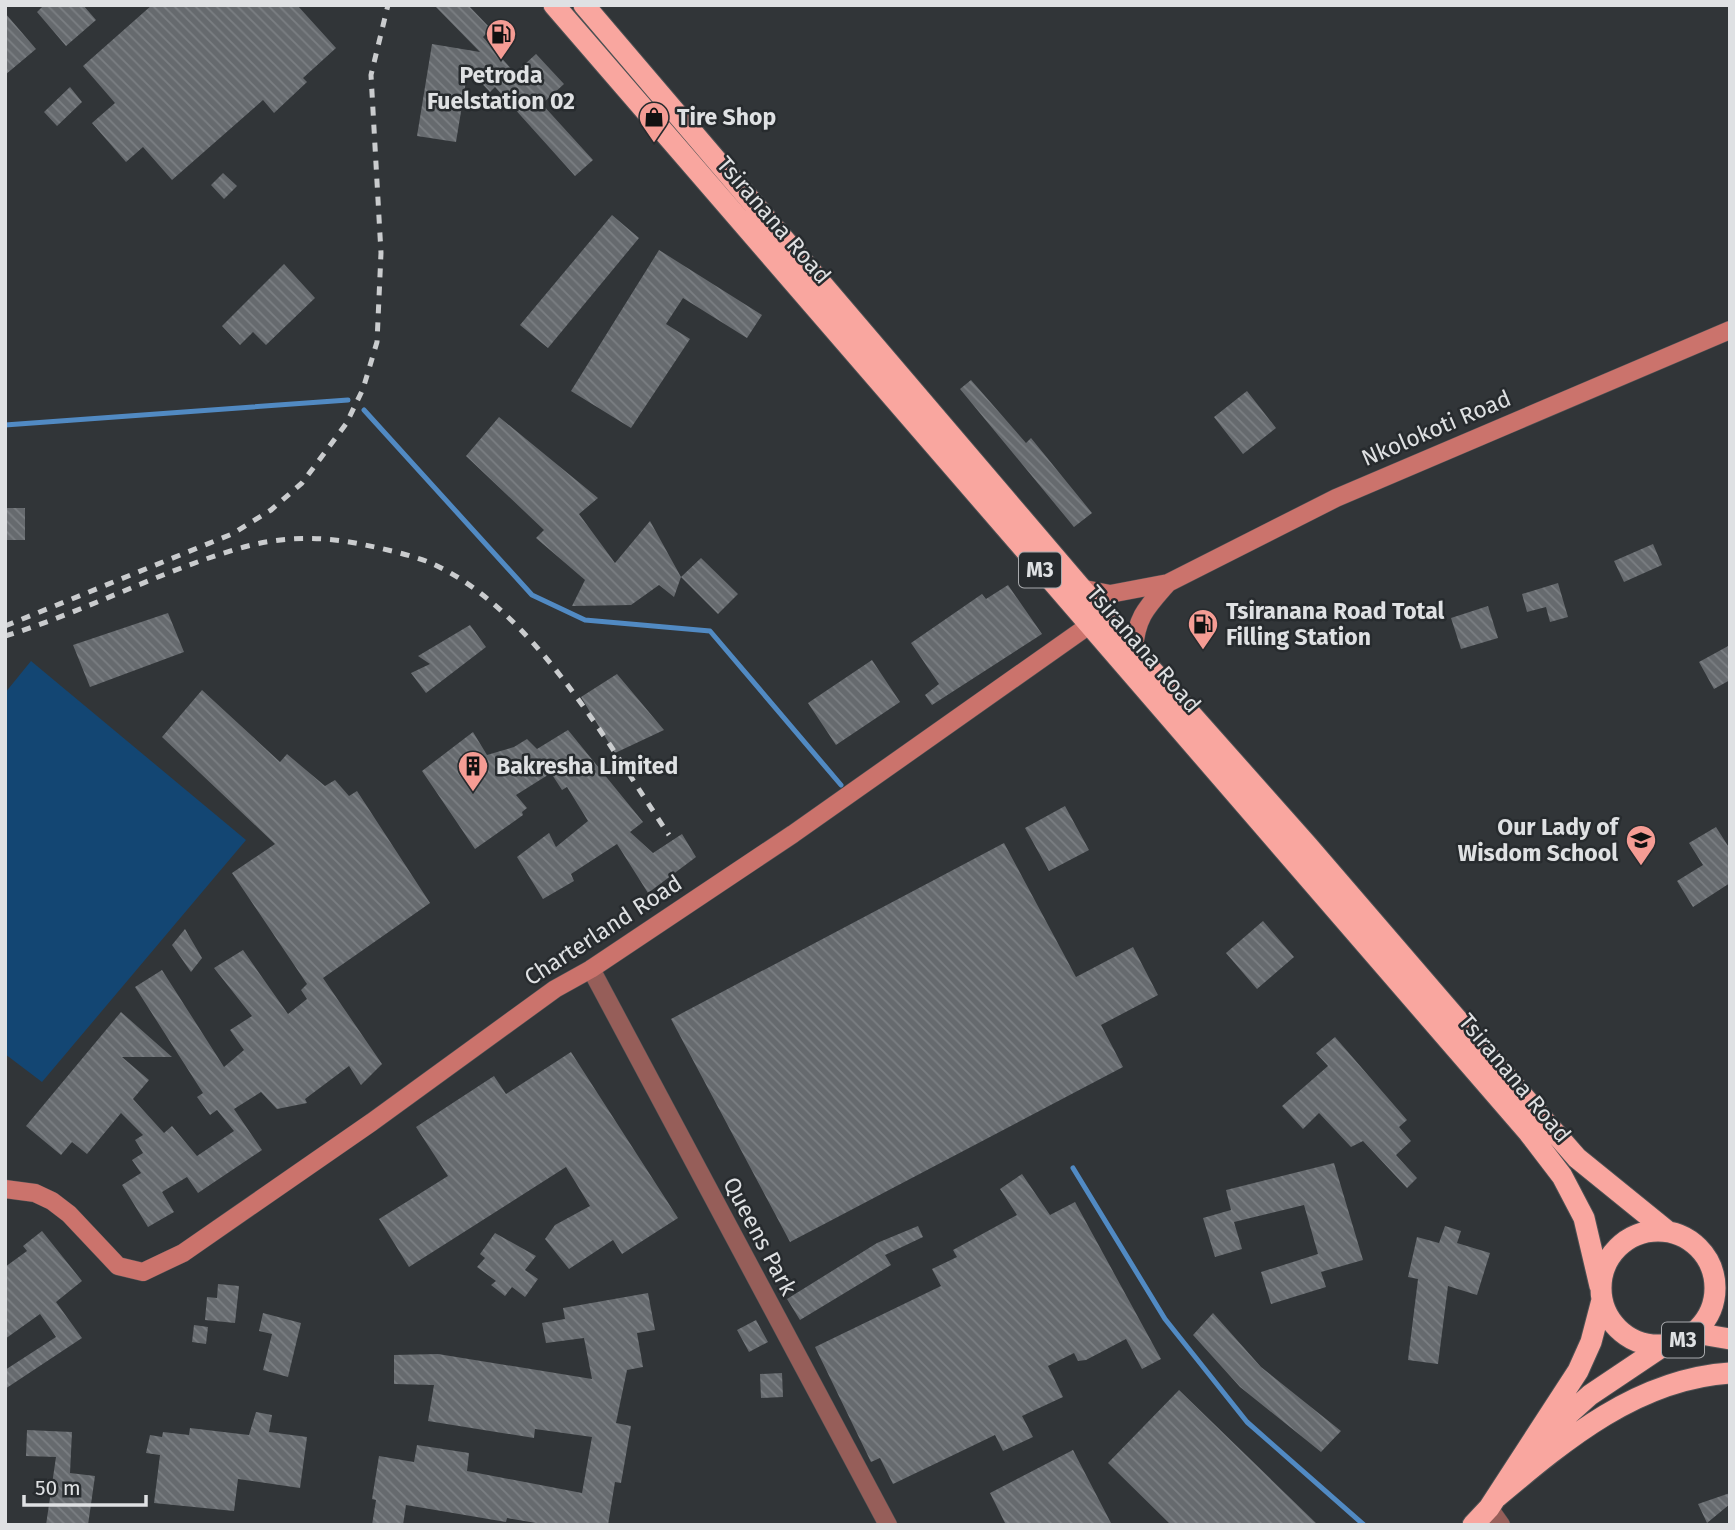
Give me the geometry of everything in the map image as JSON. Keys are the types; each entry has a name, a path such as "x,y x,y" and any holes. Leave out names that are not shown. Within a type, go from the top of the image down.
{"highway":[{"name":"Tsiranana Road","path":"554,5 1529,1133 1562,1176 1584,1219 1601,1293"},
{"name":"Tsiranana Road","path":"584,5 1085,589 1134,650 1307,845 1577,1158 1667,1231"},
{"name":"M3","path":"1473,1525 1496,1510 1521,1457 1578,1371 1591,1342 1601,1293 1608,1259 1627,1239 1646,1232 1667,1231 1680,1235 1703,1252 1722,1281 1708,1317 1695,1334 1677,1343 1663,1346 1649,1345 1623,1335 1606,1313 1601,1293"},
{"name":"M3","path":"1695,1334 1730,1339"},
{"name":"M3","path":"1521,1457 1590,1395 1663,1346"},
{"path":"1496,1510 1574,1433 1647,1392 1714,1374 1730,1373"}],"street":[{"name":"Nkolokoti Road","path":"1085,589 1110,594 1168,583 1336,498 1730,330"},
{"name":"Nkolokoti Road","path":"1134,650 1135,628 1142,612 1168,583"},
{"name":"Charterland Road","path":"5,1189 35,1193 52,1201 69,1214 118,1266 143,1272 183,1253 372,1122 555,989 591,969 793,834 1088,626"},
{"name":"Queens Park","path":"591,969 888,1525"}],"shaded area":[{"path":"31,661 246,840 42,1082 5,1054 5,693"}],"building":[{"path":"44,5 83,5 96,20 66,46 37,12"},
{"path":"152,5 297,5 336,48 303,78 307,82 274,113 263,100 172,180 143,147 126,162 92,123 115,103 83,66"},
{"path":"434,5 468,5 491,29 483,37 515,73 536,54 564,84 542,104 593,160 575,176 495,87 490,92 468,69 456,142 417,136 432,44 480,52"},
{"path":"5,13 36,49 5,75"},
{"path":"70,87 82,102 57,126 44,112"},
{"path":"223,173 237,186 224,199 211,185"},
{"path":"612,215 639,238 548,348 520,325"},
{"path":"659,250 762,315 747,338 683,298 666,324 690,339 631,428 571,391"},
{"path":"284,264 315,298 266,345 253,332 240,345 222,326"},
{"path":"971,380 1026,443 1031,438 1092,513 1074,527 960,389"},
{"path":"1247,391 1276,428 1243,454 1214,417"},
{"path":"499,417 598,498 579,514 615,563 650,521 681,577 674,597 659,585 631,605 572,606 585,580 536,538 544,530 466,456"},
{"path":"7,508 25,508 25,540 7,540"},
{"path":"1653,544 1662,565 1624,582 1614,561"},
{"path":"701,558 738,594 718,614 681,577"},
{"path":"1558,583 1568,617 1550,622 1546,607 1527,612 1522,594"},
{"path":"1008,585 1042,634 932,705 925,695 939,684 911,643 982,594 986,599"},
{"path":"1488,606 1498,638 1461,649 1451,618"},
{"path":"168,613 184,652 90,687 73,645"},
{"path":"470,625 486,647 426,693 411,673 430,664 418,656"},
{"path":"1730,645 1730,680 1714,689 1699,662"},
{"path":"872,660 900,702 836,745 808,703"},
{"path":"617,674 664,730 615,753 581,697"},
{"path":"202,690 280,762 287,754 325,786 335,780 349,796 357,791 430,903 323,978 382,1064 361,1085 349,1066 305,1099 307,1103 277,1109 261,1092 234,1109 262,1150 198,1193 187,1177 162,1192 174,1212 148,1227 122,1185 141,1173 132,1160 143,1153 135,1140 143,1135 121,1113 87,1154 72,1142 61,1155 26,1126 121,1012 172,1057 122,1057 149,1080 133,1099 164,1133 172,1126 197,1156 234,1131 217,1110 210,1115 197,1097 203,1093 135,987 162,970 224,1067 244,1050 230,1030 252,1016 214,968 243,950 288,1014 307,999 301,990 307,984 232,873 275,844 162,737"},
{"path":"568,730 643,822 630,832 653,853 682,834 696,857 648,893 617,844 571,874 574,881 543,899 517,857 549,833 556,847 588,821 567,787 562,790 551,773 516,795 527,808 522,812 523,815 475,849 422,771 473,732 487,755 514,747 527,739 537,749"},
{"path":"1065,806 1089,850 1049,871 1025,828"},
{"path":"1716,827 1730,849 1730,883 1693,907 1677,881 1703,865 1689,843"},
{"path":"1004,843 1076,977 1133,947 1158,995 1101,1025 1123,1067 790,1242 671,1019"},
{"path":"1263,921 1294,957 1257,989 1226,953"},
{"path":"185,929 202,958 191,972 172,945"},
{"path":"1335,1037 1407,1120 1399,1127 1411,1141 1396,1155 1417,1178 1407,1188 1363,1141 1351,1147 1319,1113 1303,1129 1282,1106 1328,1066 1316,1053"},
{"path":"571,1052 678,1218 622,1254 613,1240 569,1269 545,1239 555,1225 590,1206 566,1167 409,1267 379,1219 448,1176 416,1127 494,1076 506,1094"},
{"path":"1334,1163 1363,1260 1321,1272 1326,1287 1271,1304 1261,1272 1318,1254 1304,1205 1234,1222 1242,1249 1215,1257 1203,1218 1231,1210 1226,1190"},
{"path":"1022,1174 1050,1215 1075,1202 1161,1359 1142,1369 1126,1339 1086,1360 1078,1361 1074,1353 1048,1366 1063,1397 1022,1416 1033,1437 1003,1451 995,1435 893,1484 880,1458 871,1462 815,1347 941,1286 932,1269 957,1257 953,1250 1017,1215 1000,1189"},
{"path":"918,1226 923,1237 885,1255 891,1265 800,1320 787,1299 877,1243"},
{"path":"1445,1226 1461,1231 1457,1243 1490,1253 1477,1295 1448,1286 1438,1364 1408,1360 1418,1279 1408,1277 1417,1237 1439,1243"},
{"path":"42,1231 82,1281 56,1302 82,1338 5,1389 5,1370 56,1337 40,1314 5,1339 5,1267 27,1251 23,1246"},
{"path":"495,1233 536,1256 525,1270 538,1279 525,1297 512,1287 505,1296 491,1285 496,1281 477,1267 485,1258 480,1254"},
{"path":"218,1284 239,1286 235,1323 205,1320 207,1297 217,1298"},
{"path":"648,1293 655,1330 637,1333 643,1367 627,1370 616,1423 631,1426 621,1483 615,1482 608,1525 548,1525 507,1518 506,1522 406,1505 403,1525 372,1525 376,1500 372,1499 379,1456 414,1462 417,1445 469,1453 467,1471 582,1493 592,1437 535,1429 534,1438 428,1421 434,1385 394,1384 394,1355 438,1354 592,1379 584,1338 546,1343 542,1323 565,1319 563,1308"},
{"path":"263,1313 301,1323 288,1377 263,1370 272,1334 259,1331"},
{"path":"1213,1313 1261,1367 1341,1431 1321,1452 1240,1387 1193,1335"},
{"path":"756,1320 768,1342 749,1352 737,1330"},
{"path":"194,1325 208,1327 206,1344 192,1342"},
{"path":"782,1373 783,1397 761,1398 760,1374"},
{"path":"1179,1390 1318,1525 1171,1525 1108,1463"},
{"path":"256,1412 272,1415 269,1432 307,1437 300,1488 238,1479 234,1511 154,1503 160,1455 146,1453 150,1435 162,1437 163,1432 189,1435 190,1428 249,1435"},
{"path":"27,1430 72,1432 70,1473 95,1476 88,1525 46,1525 56,1457 26,1456"},
{"path":"1073,1450 1112,1525 1006,1525 990,1493"},
{"path":"1730,1493 1730,1504 1707,1523 1698,1504"}],"waterway":[{"path":"5,425 348,400"},
{"path":"364,410 532,595 585,620 710,631 841,785"},
{"path":"1073,1168 1165,1319 1247,1422 1364,1525"}],"railway":[{"path":"5,626 232,534 271,510 302,483 346,424 363,389 377,342 381,253 371,75 388,5"},
{"path":"5,636 214,556 259,543 289,539 335,540 411,556 464,581 500,609 533,643 593,720 669,835"}],"place":[{"name":"Petroda Fuelstation 02","path":"501,61"},
{"name":"Tire Shop","path":"654,144"},
{"name":"Tsiranana Road Total Filling Station","path":"1203,651"},
{"name":"Bakresha Limited","path":"473,793"},
{"name":"Our Lady of Wisdom School","path":"1641,867"}]}
